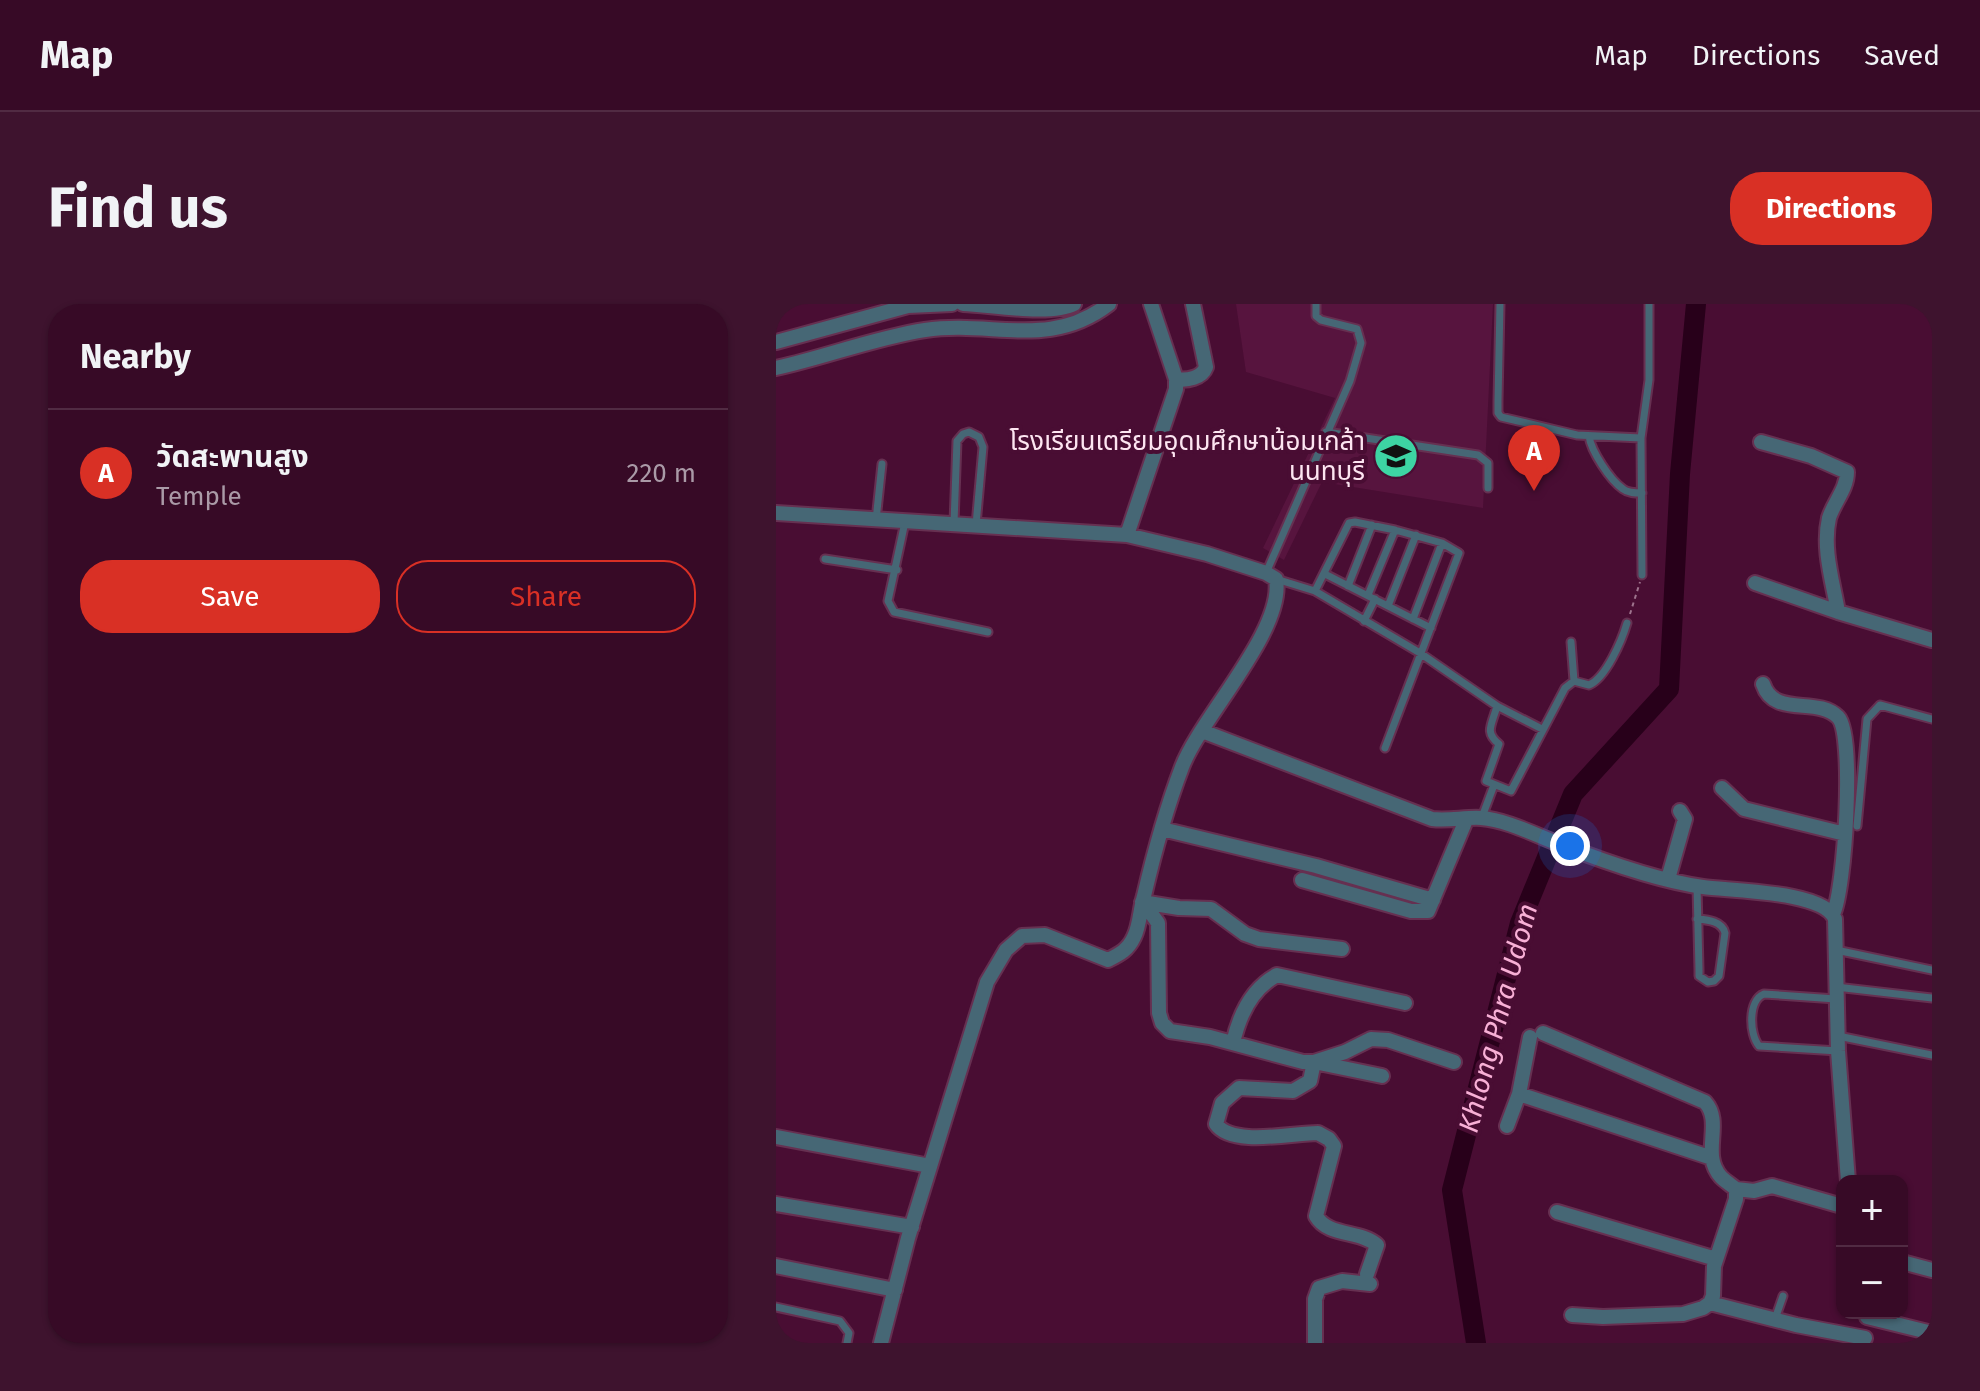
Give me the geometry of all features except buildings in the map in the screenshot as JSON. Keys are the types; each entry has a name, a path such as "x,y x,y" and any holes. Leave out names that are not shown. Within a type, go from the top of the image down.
{"street":[{"path":"776,342 908,305 952,304"},
{"path":"963,304 1039,309 1066,308 1074,304"},
{"path":"776,368 912,332 949,327 1038,331 1068,327 1093,316 1109,304"},
{"path":"1127,535 1176,389 1176,379 1151,304"},
{"path":"1176,379 1185,380 1202,374 1206,367 1193,304"},
{"path":"908,305 912,332"},
{"path":"811,334 818,358"},
{"path":"1761,442 1811,456 1847,472 1847,481 1830,515 1826,542 1838,612"},
{"path":"776,513 1127,535 1207,554 1271,576 1279,594 1253,653 1183,764 1162,829 1136,935 1126,952 1108,960 1045,935 1022,936 1006,950 987,982 912,1227 881,1343"},
{"path":"1755,583 1932,640"},
{"path":"1763,684 1766,693 1776,701 1816,708 1839,718 1846,748 1851,830 1833,914 1848,1175"},
{"path":"1202,731 1432,819 1474,819 1515,827 1586,854 1668,879 1697,886 1812,901 1833,914"},
{"path":"1722,788 1744,809 1851,830"},
{"path":"1668,879 1685,819 1680,811"},
{"path":"1302,880 1411,911 1428,911 1474,819"},
{"path":"1162,829 1316,866 1433,900"},
{"path":"1142,906 1211,909 1245,934 1259,939 1342,949"},
{"path":"1142,906 1158,923 1159,1013 1166,1029 1271,1052 1288,1059 1382,1076"},
{"path":"1233,1043 1240,1014 1264,984 1277,975 1405,1003"},
{"path":"1507,1126 1536,1035 1705,1102 1712,1112 1712,1158 1720,1176 1736,1189 1754,1191 1772,1186 1836,1204"},
{"path":"1314,1062 1371,1039 1388,1040 1454,1062"},
{"path":"1314,1062 1310,1081 1293,1091 1239,1088 1222,1103 1216,1124 1225,1134 1238,1137 1318,1133 1334,1146 1316,1216 1327,1227 1366,1237 1377,1245 1368,1279 1342,1281 1319,1288 1315,1299 1315,1343"},
{"path":"1519,1094 1712,1158"},
{"path":"776,1137 930,1166"},
{"path":"1572,1315 1683,1314 1710,1303 1716,1259 1736,1199 1736,1189"},
{"path":"776,1204 912,1227"},
{"path":"1557,1212 1716,1259"},
{"path":"1908,1264 1932,1270"},
{"path":"776,1266 895,1290"},
{"path":"1710,1303 1865,1340 1867,1319"},
{"path":"1881,1319 1932,1333"}],"lane":[{"path":"1316,304 1316,316 1357,329 1361,343 1350,381 1326,432 1271,576 1315,591 1420,653 1497,706 1542,729"},
{"path":"1500,304 1498,413 1501,417 1589,436 1641,438"},
{"path":"1642,575 1641,438 1649,380 1649,304"},
{"path":"954,525 957,441 969,432 979,437 983,447 976,527"},
{"path":"1326,432 1478,455 1488,463 1488,488"},
{"path":"1589,436 1593,452 1620,486 1631,493 1642,493"},
{"path":"876,520 882,464"},
{"path":"905,522 888,601 894,612 988,632"},
{"path":"1315,591 1349,523 1372,525 1442,543 1455,549 1459,557 1385,748"},
{"path":"1348,586 1372,525"},
{"path":"1364,621 1395,530"},
{"path":"1388,606 1416,535"},
{"path":"1413,619 1442,543"},
{"path":"825,559 897,570"},
{"path":"1325,574 1431,628"},
{"path":"1574,681 1589,685 1597,680 1621,641 1627,623"},
{"path":"1571,642 1574,681"},
{"path":"1497,706 1490,734 1499,743 1486,781 1507,791 1512,790 1565,688 1574,681"},
{"path":"1851,830 1867,719 1880,705 1932,719"},
{"path":"1474,819 1494,785"},
{"path":"1697,886 1697,919 1699,976 1708,982 1714,981 1719,976 1724,928 1718,923 1697,919"},
{"path":"1836,950 1932,970"},
{"path":"1932,998 1836,993 1764,994 1753,1003 1754,1040 1759,1046 1838,1044 1932,1055"},
{"path":"1775,1319 1783,1296"},
{"path":"776,1307 840,1321 849,1333 847,1343"}],"path":[{"path":"1627,623 1642,575"}],"shaded area":[{"name":"โรงเรียนเตรียมอุดมศึกษาน้อมเกล้า นนทบุรี","path":"1236,304 1493,304 1483,508 1322,482 1284,560 1263,548 1335,398 1246,372"}],"waterway":[{"name":"Khlong Phra Udom","path":"1476,1343 1452,1190 1520,923 1573,794 1669,689 1680,474 1696,304"}],"place":[{"name":"โรงเรียนเตรียมอุดมศึกษาน้อมเกล้า นนทบุรี","path":"1396,456"},
{"name":"วัดสะพานสูง","path":"1534,491"}]}
